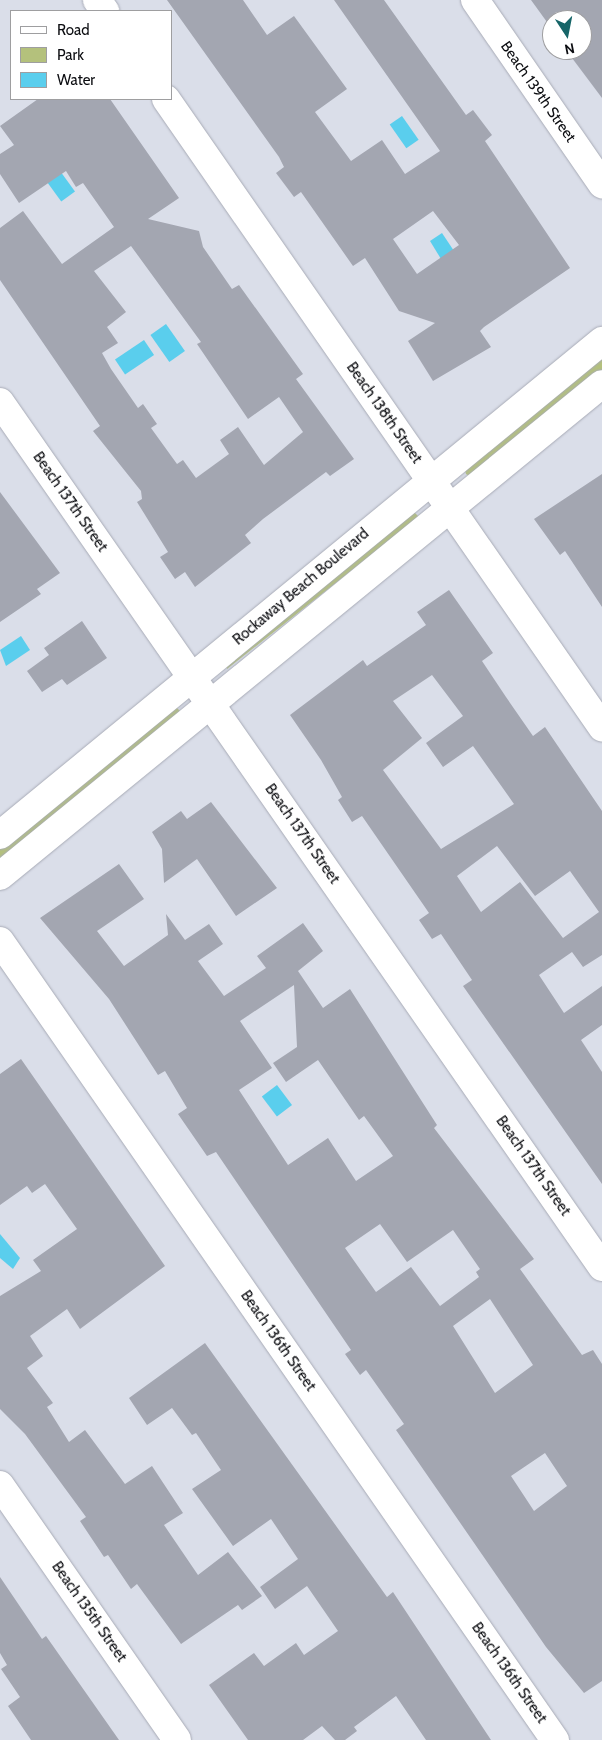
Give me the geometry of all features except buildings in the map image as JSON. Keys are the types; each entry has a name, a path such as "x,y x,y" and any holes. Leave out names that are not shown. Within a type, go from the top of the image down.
{"street":[{"name":"Beach 139th Street","path":"475,0 602,184"},
{"name":"Beach 138th Street","path":"167,100 602,727"},
{"name":"Rockaway Beach Boulevard","path":"0,835 430,480 602,341"},
{"path":"0,876 602,384"},
{"name":"Beach 137th Street","path":"0,402 602,1267"},
{"name":"Beach 136th Street","path":"0,941 555,1740"},
{"name":"Beach 135th Street","path":"0,1485 177,1740"}],"green space":[{"path":"602,355 602,372 469,476 466,474 465,470"},
{"path":"414,512 419,517 227,669 226,666"},
{"path":"176,707 181,712 0,865 0,847"}],"water":[{"path":"402,116 419,140 406,148 390,125"},
{"path":"55,164 75,192 61,201 41,174"},
{"path":"442,233 458,257 441,259 430,241"},
{"path":"166,324 185,351 169,362 150,335"},
{"path":"144,340 154,355 125,374 115,360"},
{"path":"21,636 30,650 6,666 0,650"},
{"path":"277,1085 292,1105 277,1116 262,1096"},
{"path":"0,1234 20,1258 13,1269 0,1258"}]}
